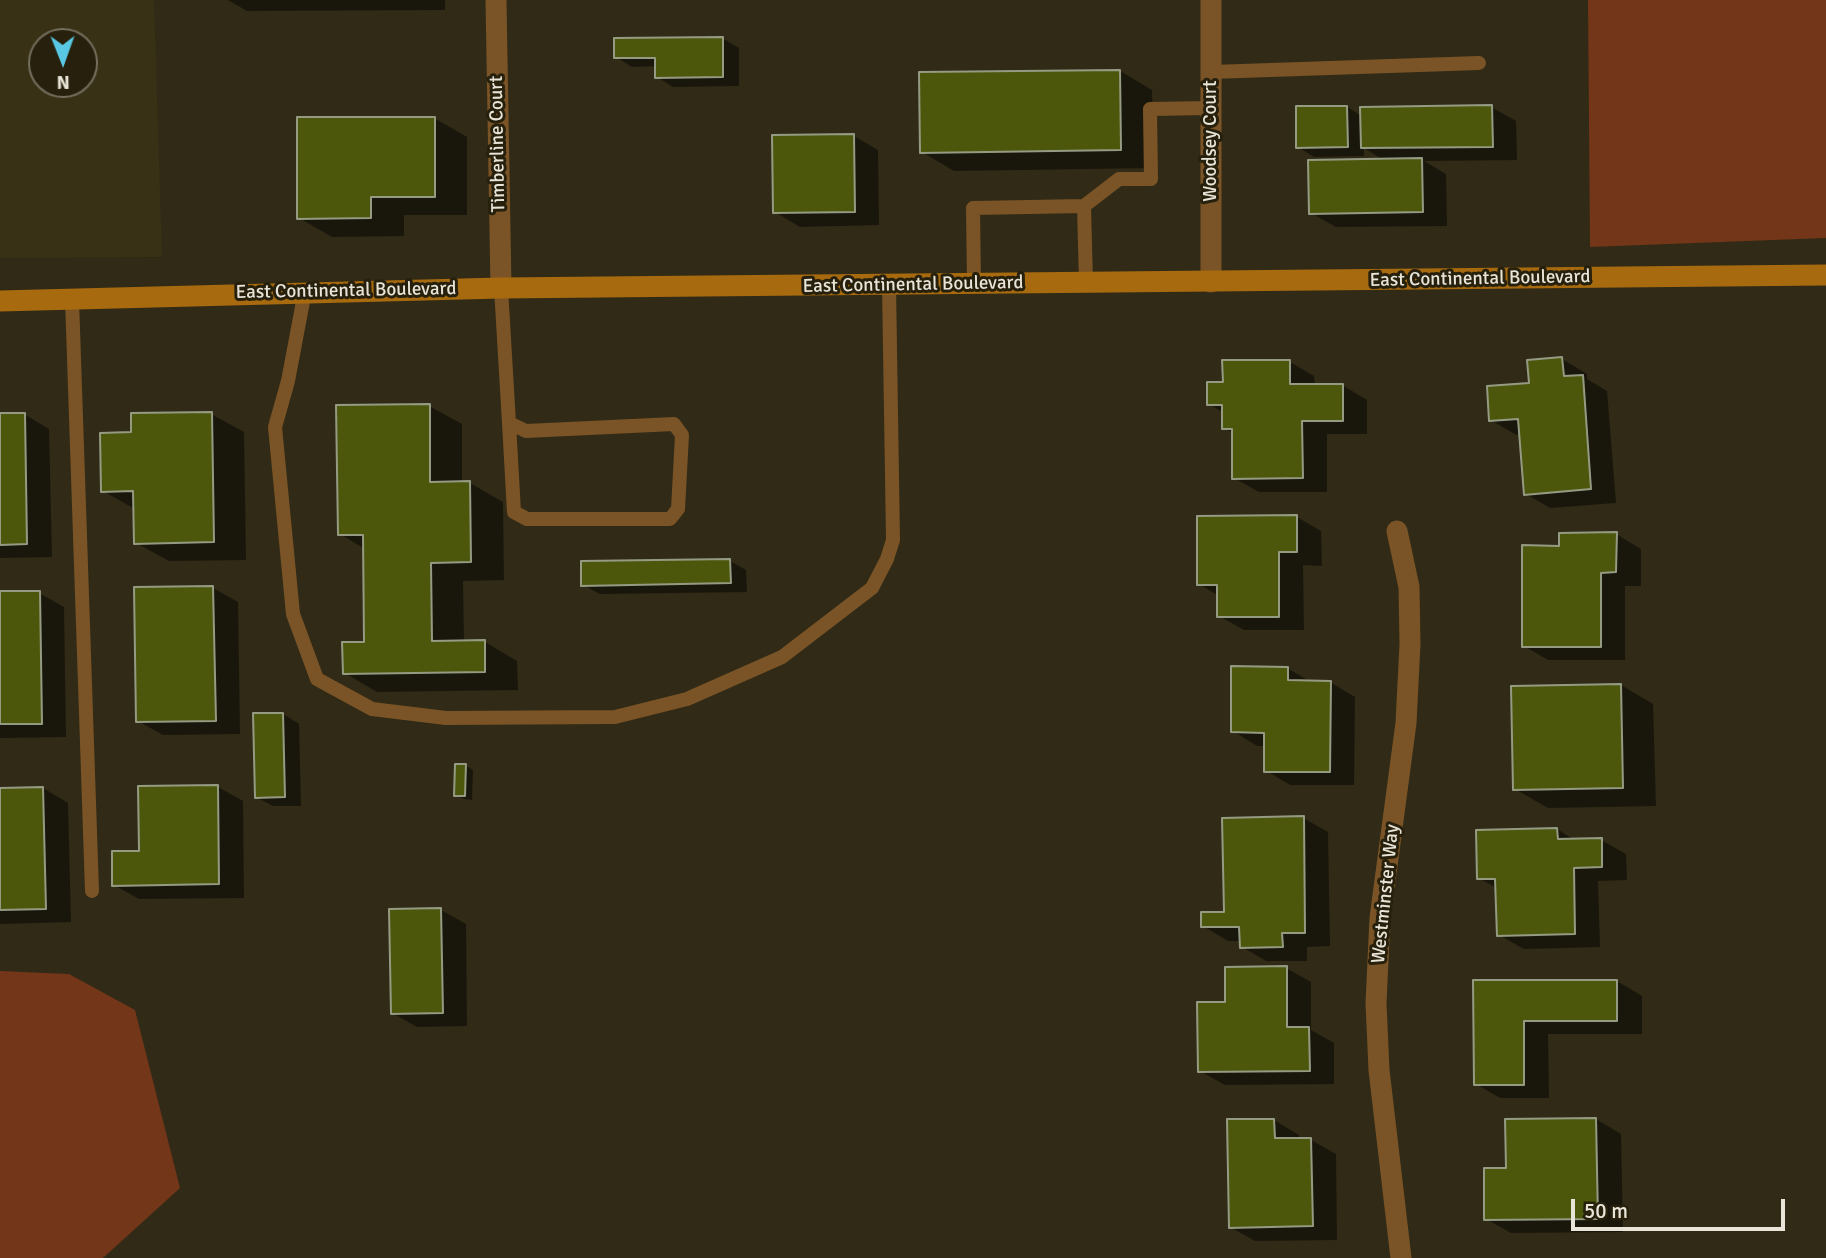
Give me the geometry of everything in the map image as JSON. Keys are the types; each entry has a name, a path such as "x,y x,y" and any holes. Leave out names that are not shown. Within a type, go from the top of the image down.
{"main road":[{"name":"East Continental Boulevard","path":"0,301 501,288 1826,275"}],"street":[{"name":"Timberline Court","path":"496,0 501,288"},
{"name":"Woodsey Court","path":"1211,0 1211,282"},
{"name":"Westminster Way","path":"1396,531 1409,587 1410,644 1406,723 1380,918 1376,1003 1379,1070 1401,1258"}],"lane":[{"path":"1211,72 1479,63"},
{"path":"974,284 973,208 1084,206 1119,179 1151,179 1150,109 1211,108"},
{"path":"1084,206 1086,283"},
{"path":"305,291 288,381 275,427 293,614 317,679 372,709 446,718 527,719 615,717 687,699 782,657 872,588 894,540 890,285"},
{"path":"501,288 514,512 527,519 670,519 678,509 682,435 674,424 526,431 509,423"},
{"path":"72,299 92,891"}],"shaded area":[{"path":"0,0 154,0 162,257 0,258"},
{"path":"1588,0 1826,0 1826,238 1590,247"},
{"path":"0,971 69,974 135,1010 180,1188 103,1258 0,1258"}],"building":[{"path":"723,37 723,77 655,78 655,58 614,58 614,38"},
{"path":"1120,70 1121,150 920,153 919,72"},
{"path":"1492,105 1493,147 1361,148 1360,107"},
{"path":"1296,106 1347,106 1348,147 1296,148"},
{"path":"297,117 435,117 435,197 371,197 371,218 297,219"},
{"path":"854,134 855,212 773,213 772,135"},
{"path":"1422,158 1423,212 1309,214 1308,160"},
{"path":"1562,357 1564,376 1583,375 1591,489 1524,495 1518,419 1489,421 1487,386 1529,383 1527,360"},
{"path":"1222,360 1290,360 1290,384 1343,384 1343,421 1302,421 1303,478 1232,479 1232,429 1222,429 1222,405 1207,405 1207,382 1223,382"},
{"path":"430,404 430,482 470,481 471,562 431,563 432,641 485,640 485,672 343,674 342,642 364,642 363,535 338,535 336,405"},
{"path":"212,412 214,542 134,544 133,491 101,492 100,433 131,432 131,413"},
{"path":"0,413 25,413 27,544 0,545"},
{"path":"1297,515 1297,552 1279,552 1279,617 1217,617 1217,585 1197,585 1197,516"},
{"path":"1617,532 1616,572 1601,573 1601,647 1522,647 1522,545 1559,546 1559,533"},
{"path":"730,559 731,583 581,586 581,561"},
{"path":"213,586 216,721 136,722 134,587"},
{"path":"0,591 40,591 42,724 0,724"},
{"path":"1231,666 1288,667 1288,680 1331,681 1330,772 1264,772 1264,733 1231,732"},
{"path":"1621,684 1623,788 1513,790 1511,686"},
{"path":"253,713 283,713 285,797 255,798"},
{"path":"455,764 466,764 465,796 454,796"},
{"path":"218,785 219,884 112,886 112,851 139,851 138,786"},
{"path":"43,787 46,909 0,910 0,788"},
{"path":"1304,816 1305,933 1282,933 1283,947 1240,948 1239,927 1201,927 1201,912 1224,912 1222,818"},
{"path":"1557,828 1558,839 1602,838 1602,867 1574,868 1575,934 1497,936 1495,879 1477,879 1476,830"},
{"path":"441,908 443,1013 391,1014 389,909"},
{"path":"1287,966 1287,1027 1309,1027 1310,1071 1198,1072 1197,1002 1225,1002 1225,967"},
{"path":"1473,980 1617,980 1617,1021 1524,1021 1524,1085 1474,1085"},
{"path":"1596,1118 1598,1219 1484,1220 1484,1168 1506,1168 1505,1119"},
{"path":"1227,1119 1274,1119 1275,1138 1311,1138 1313,1226 1229,1228"}]}
